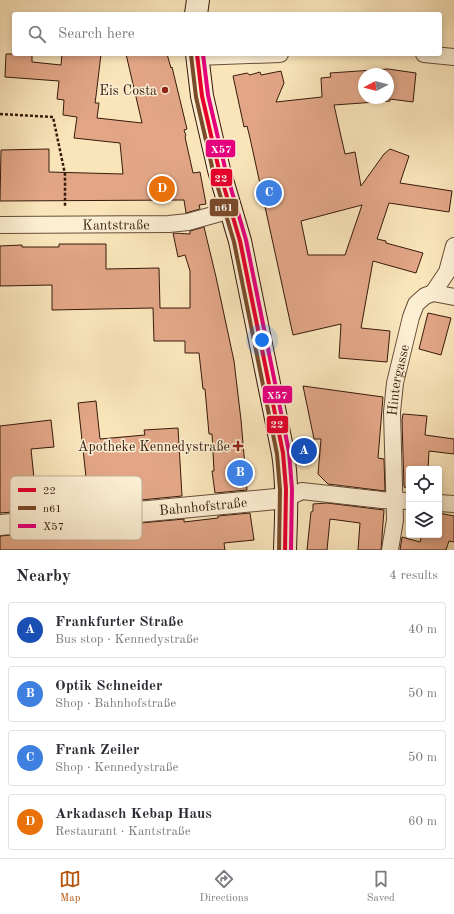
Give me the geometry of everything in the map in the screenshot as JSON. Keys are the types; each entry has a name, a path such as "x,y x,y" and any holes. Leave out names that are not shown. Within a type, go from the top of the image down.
{"main road":[{"path":"196,12 198,0"},
{"path":"197,56 204,104 219,170 240,241 279,428 285,466 287,498 285,550"}],"street":[{"path":"442,56 454,57"},
{"name":"Kantstraße","path":"0,225 182,223 231,210"},
{"path":"454,246 451,262 447,272 433,293 454,297"},
{"name":"Hintergasse","path":"390,550 402,501 392,412 395,382 410,317 416,304 425,296 433,293"},
{"path":"287,498 302,491 402,501"},
{"name":"Bahnhofstraße","path":"142,512 287,498"},
{"path":"442,503 454,504"},
{"name":"Bahnhofstraße","path":"0,525 10,524"}],"path":[{"path":"0,114 53,117 65,174 66,225"}],"building":[{"path":"6,54 12,54 12,56 32,56 32,62 61,65 62,56 101,56 95,103 99,103 97,118 142,123 126,56 168,56 171,68 172,67 187,129 184,130 193,173 200,172 206,204 199,205 200,209 186,213 184,200 0,201 1,150 49,149 49,172 123,174 120,143 74,138 77,117 63,115 64,100 57,99 59,81 5,77"},
{"path":"394,70 416,73 413,102 394,100"},
{"path":"281,71 284,83 276,102 322,97 321,78 331,77 330,73 358,71 358,103 334,105 345,154 355,152 361,186 384,154 390,149 409,156 400,183 452,191 449,212 389,203 377,239 386,241 386,243 423,253 416,273 373,261 361,328 390,331 387,362 339,358 341,324 293,335 250,138 247,126 244,127 233,76 247,73 250,75 260,72 261,75","holes":["362,205 345,255 308,255 301,221"]},
{"path":"204,227 234,361 247,490 215,493 212,471 214,471 212,434 209,434 205,389 203,389 199,353 185,353 185,341 154,341 153,308 52,310 52,285 0,286 0,246 22,245 22,247 59,247 59,244 106,244 106,269 159,268 160,308 190,308 190,271 185,255 178,257 173,233 190,234 190,231"},
{"path":"428,313 451,318 441,355 419,349"},
{"path":"303,386 383,397 378,458 384,459 385,491 328,484 318,474 321,439 314,439"},
{"path":"96,401 100,439 145,435 144,430 178,428 182,496 142,500 142,476 86,476 78,403"},
{"path":"403,414 427,416 425,435 454,439 454,454 429,451 428,466 406,466 406,487 404,487"},
{"path":"51,420 54,447 31,449 34,476 10,476 10,512 0,513 0,426"},
{"path":"327,503 384,510 381,550 358,550 360,523 330,519 327,550 307,550 313,504"},
{"path":"250,513 254,540 224,543 225,550 0,550 0,536 10,535 10,540 142,540 142,523 184,519 184,522 218,518 218,516"},
{"path":"442,514 454,516 454,542 449,541 446,550 400,550 402,537 420,542 421,538 442,538"}],"transit line":[{"name":"n61","path":"191,56 196,97 213,171 234,242 277,454 280,490 279,550"},
{"name":"22","path":"197,56 202,96 219,170 240,241 283,453 286,489 285,550"},
{"name":"X57","path":"203,56 208,95 225,168 246,240 289,452 292,489 291,550"}],"place":[{"name":"Eis Costa","path":"165,90"},
{"name":"Arkadasch Kebap Haus","path":"162,189"},
{"name":"Frank Zeiler","path":"269,193"},
{"name":"Apotheke Kennedystraße","path":"238,446"},
{"name":"Frankfurter Straße","path":"304,451"},
{"name":"Optik Schneider","path":"240,473"}]}
